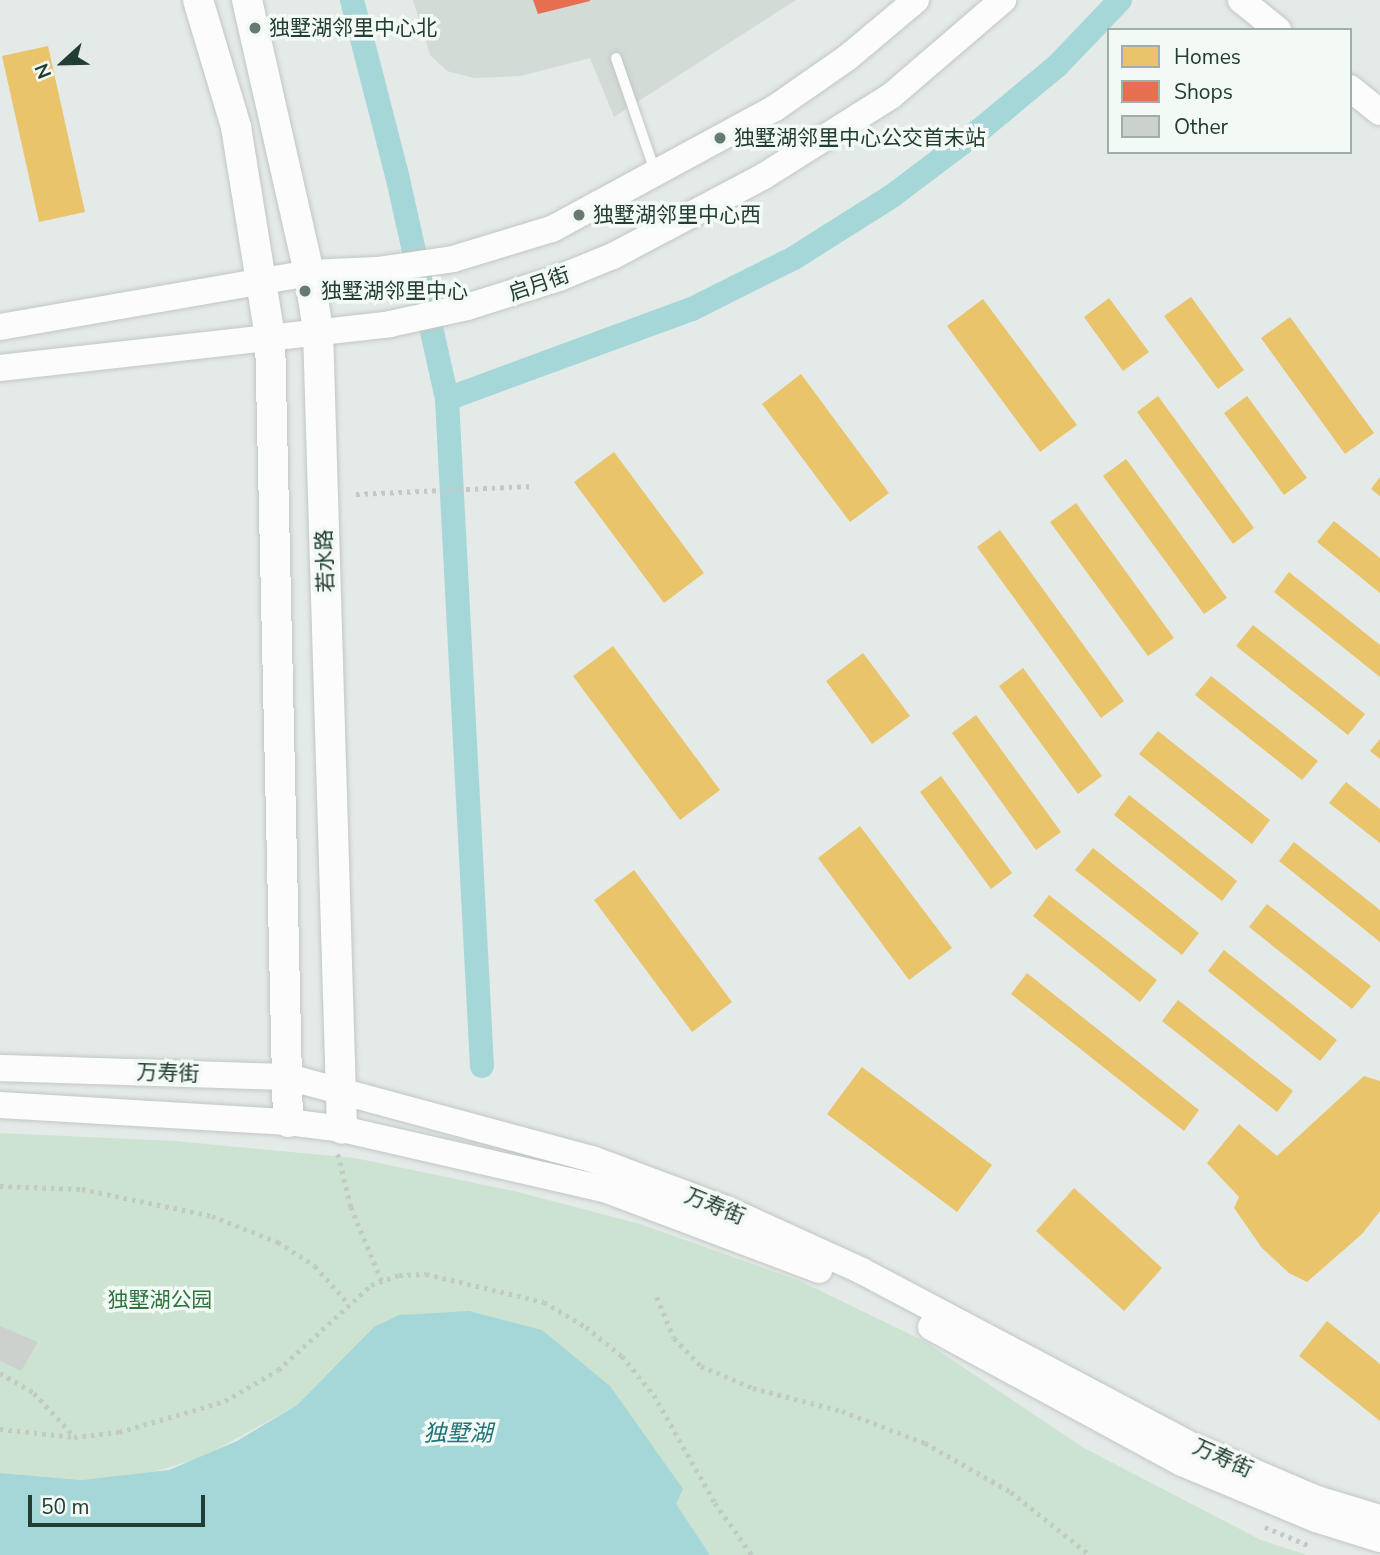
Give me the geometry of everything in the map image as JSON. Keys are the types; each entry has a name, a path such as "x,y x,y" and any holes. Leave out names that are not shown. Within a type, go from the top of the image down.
{"main road":[{"path":"198,0 236,127 264,281 270,336 288,1122"},
{"name":"若水路","path":"247,0 309,273 318,330 340,1089 338,1129"}],"street":[{"path":"0,327 309,273 377,270 453,259 552,229 775,108 847,58 916,0"},
{"name":"启月街","path":"0,368 318,330 390,324 467,307 613,256 764,176 891,96 1003,0"},
{"path":"1241,0 1276,28"},
{"path":"1352,90 1380,112"},
{"name":"万寿街","path":"0,1068 288,1077 431,1112 530,1146 592,1160 726,1209 862,1271 1195,1447 1317,1499 1380,1518"},
{"name":"万寿街","path":"0,1105 288,1122 338,1129 526,1174 604,1189 860,1287 1021,1379 1182,1463 1316,1519 1380,1539"}],"lane":[{"path":"616,58 639,136 656,174"}],"path":[{"path":"356,494 495,490 533,486"},
{"path":"338,1129 351,1207 382,1281"},
{"path":"0,1186 82,1189 212,1216 278,1242 316,1266 348,1303"},
{"path":"0,1429 74,1437 173,1419 225,1401 278,1370 319,1336 348,1303 382,1281 399,1275 426,1274 544,1302 586,1327 622,1356 654,1395 715,1503 752,1555"},
{"path":"657,1297 674,1338 701,1366 752,1388 842,1411 925,1443 1011,1492 1090,1555"},
{"path":"0,1373 34,1393 74,1437"}],"shaded area":[{"path":"413,0 796,0 614,117 590,58 521,76 474,78 447,71 430,55"}],"green space":[{"name":"独墅湖公园","path":"0,1133 175,1141 355,1158 514,1191 640,1224 798,1280 924,1341 1084,1448 1261,1540 1307,1555 704,1555 374,1327 297,1405 203,1457 133,1478 82,1480 0,1473"}],"water":[{"name":"独墅湖","path":"469,1311 542,1330 610,1386 683,1489 676,1504 710,1555 0,1555 0,1473 82,1480 169,1470 237,1441 297,1405 374,1327 399,1315"}],"building: Homes":[{"path":"48,46 85,212 39,222 2,56"},
{"path":"1191,297 1244,370 1218,389 1164,316"},
{"path":"1109,298 1149,352 1123,371 1084,317"},
{"path":"983,299 1077,425 1040,452 947,326"},
{"path":"1290,317 1374,433 1345,454 1261,338"},
{"path":"801,374 889,493 850,522 762,404"},
{"path":"1158,396 1254,528 1233,544 1137,412"},
{"path":"1247,396 1307,478 1284,495 1224,413"},
{"path":"614,452 704,573 664,603 574,482"},
{"path":"1126,459 1227,598 1204,614 1103,476"},
{"path":"1380,477 1380,496 1371,489"},
{"path":"1076,503 1174,638 1148,656 1050,522"},
{"path":"1334,521 1380,558 1380,593 1317,542"},
{"path":"1000,530 1124,701 1101,718 977,547"},
{"path":"1289,572 1380,645 1380,677 1274,592"},
{"path":"1253,625 1365,714 1348,735 1236,646"},
{"path":"613,646 720,790 680,820 573,676"},
{"path":"863,653 910,716 872,744 826,681"},
{"path":"1023,668 1102,776 1078,794 999,686"},
{"path":"1211,676 1318,761 1302,780 1195,695"},
{"path":"976,715 1061,832 1036,850 952,733"},
{"path":"1158,731 1270,820 1252,844 1139,754"},
{"path":"1380,739 1380,759 1370,751"},
{"path":"941,776 1012,873 991,889 920,792"},
{"path":"1346,782 1380,809 1380,843 1329,803"},
{"path":"1129,795 1237,881 1222,901 1114,815"},
{"path":"860,826 952,948 909,980 818,858"},
{"path":"1294,842 1380,910 1380,942 1279,861"},
{"path":"1093,848 1199,933 1182,955 1075,870"},
{"path":"634,870 732,1002 692,1032 594,900"},
{"path":"1049,895 1157,980 1140,1002 1033,916"},
{"path":"1267,904 1371,986 1352,1009 1249,927"},
{"path":"1224,950 1337,1040 1320,1061 1208,971"},
{"path":"1027,973 1199,1110 1184,1131 1011,994"},
{"path":"1178,1000 1293,1091 1277,1112 1162,1021"},
{"path":"862,1067 992,1165 957,1212 827,1114"},
{"path":"1364,1076 1380,1081 1380,1211 1362,1234 1307,1282 1289,1273 1262,1248 1234,1208 1239,1197 1207,1163 1239,1124 1277,1156"},
{"path":"1074,1188 1162,1268 1124,1311 1036,1231"},
{"path":"1327,1321 1380,1364 1380,1421 1299,1356"}],"building: Shops":[{"path":"533,0 590,0 590,1 538,14"}],"building: Other":[{"path":"0,1326 38,1342 21,1371 0,1361"}],"waterway":[{"path":"352,0 397,175 447,399 482,1066"},
{"path":"447,399 692,309 794,258 892,196 981,129 1057,66 1120,0"}],"place":[{"name":"独墅湖邻里中心北","path":"255,28"},
{"name":"独墅湖邻里中心公交首末站","path":"720,138"},
{"name":"独墅湖邻里中心西","path":"579,215"},
{"name":"独墅湖邻里中心","path":"305,291"}]}
